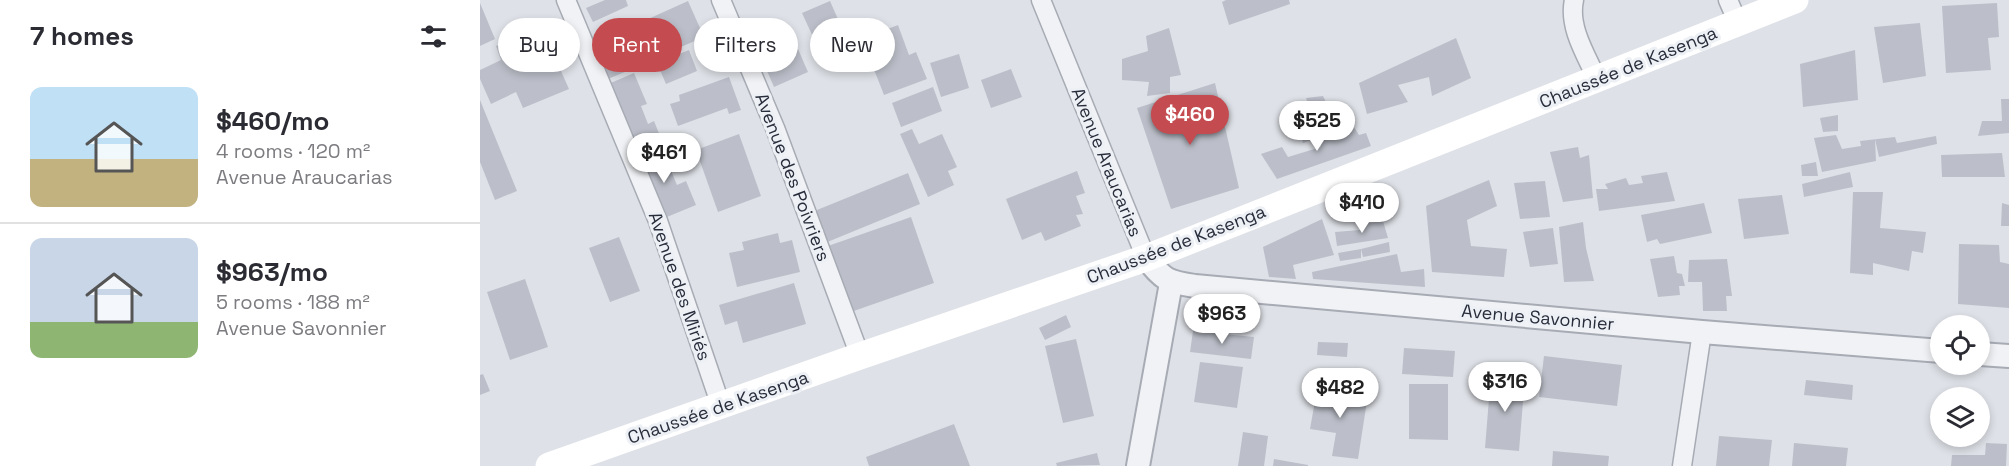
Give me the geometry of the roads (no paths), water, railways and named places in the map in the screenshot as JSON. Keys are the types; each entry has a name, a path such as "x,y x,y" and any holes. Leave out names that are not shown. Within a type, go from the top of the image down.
{"main road":[{"name":"Chaussée de Kasenga","path":"549,466 1146,258 1597,79 1733,11 1795,0"}],"street":[{"name":"Avenue des Miriés","path":"566,0 658,221 721,406"},
{"name":"Avenue des Poivriers","path":"721,0 775,128 860,356"},
{"name":"Avenue Araucarias","path":"1041,0 1146,258"},
{"path":"1574,0 1573,16 1577,35 1597,79"},
{"path":"1138,466 1171,283 1146,258"},
{"name":"Avenue Savonnier","path":"1171,283 1702,332 1930,350"},
{"path":"1682,466 1702,332"},
{"path":"1990,355 2009,356"}]}
